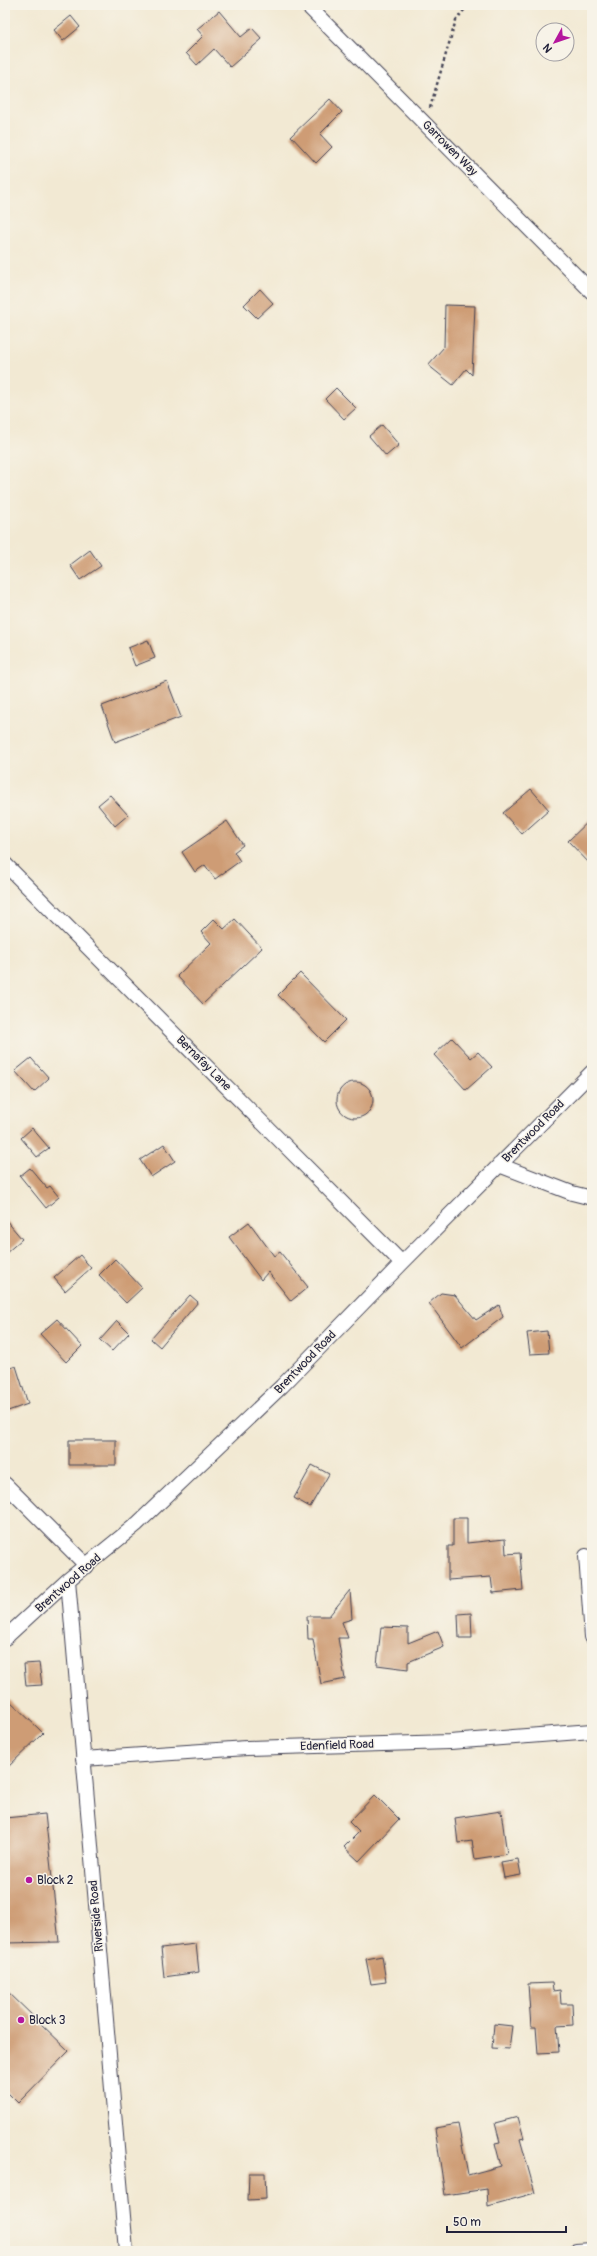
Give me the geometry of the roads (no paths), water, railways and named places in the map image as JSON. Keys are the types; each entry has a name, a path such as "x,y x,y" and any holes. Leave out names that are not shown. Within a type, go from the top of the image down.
{"street":[{"name":"Garrowen Way","path":"307,5 592,292"},
{"name":"Bernafay Lane","path":"5,864 402,1263"},
{"name":"Brentwood Road","path":"5,1638 68,1580 137,1524 282,1386 499,1164 592,1072"},
{"path":"499,1164 572,1193 592,1198"},
{"path":"5,1484 87,1566"},
{"path":"586,1556 592,1637"},
{"name":"Riverside Road","path":"68,1580 75,1636 83,1759 126,2251"},
{"name":"Edenfield Road","path":"83,1759 247,1748 450,1742 592,1731"},
{"path":"576,2251 592,2250"}],"place":[{"name":"Block 2","path":"29,1880"},
{"name":"Block 3","path":"21,2020"}]}
